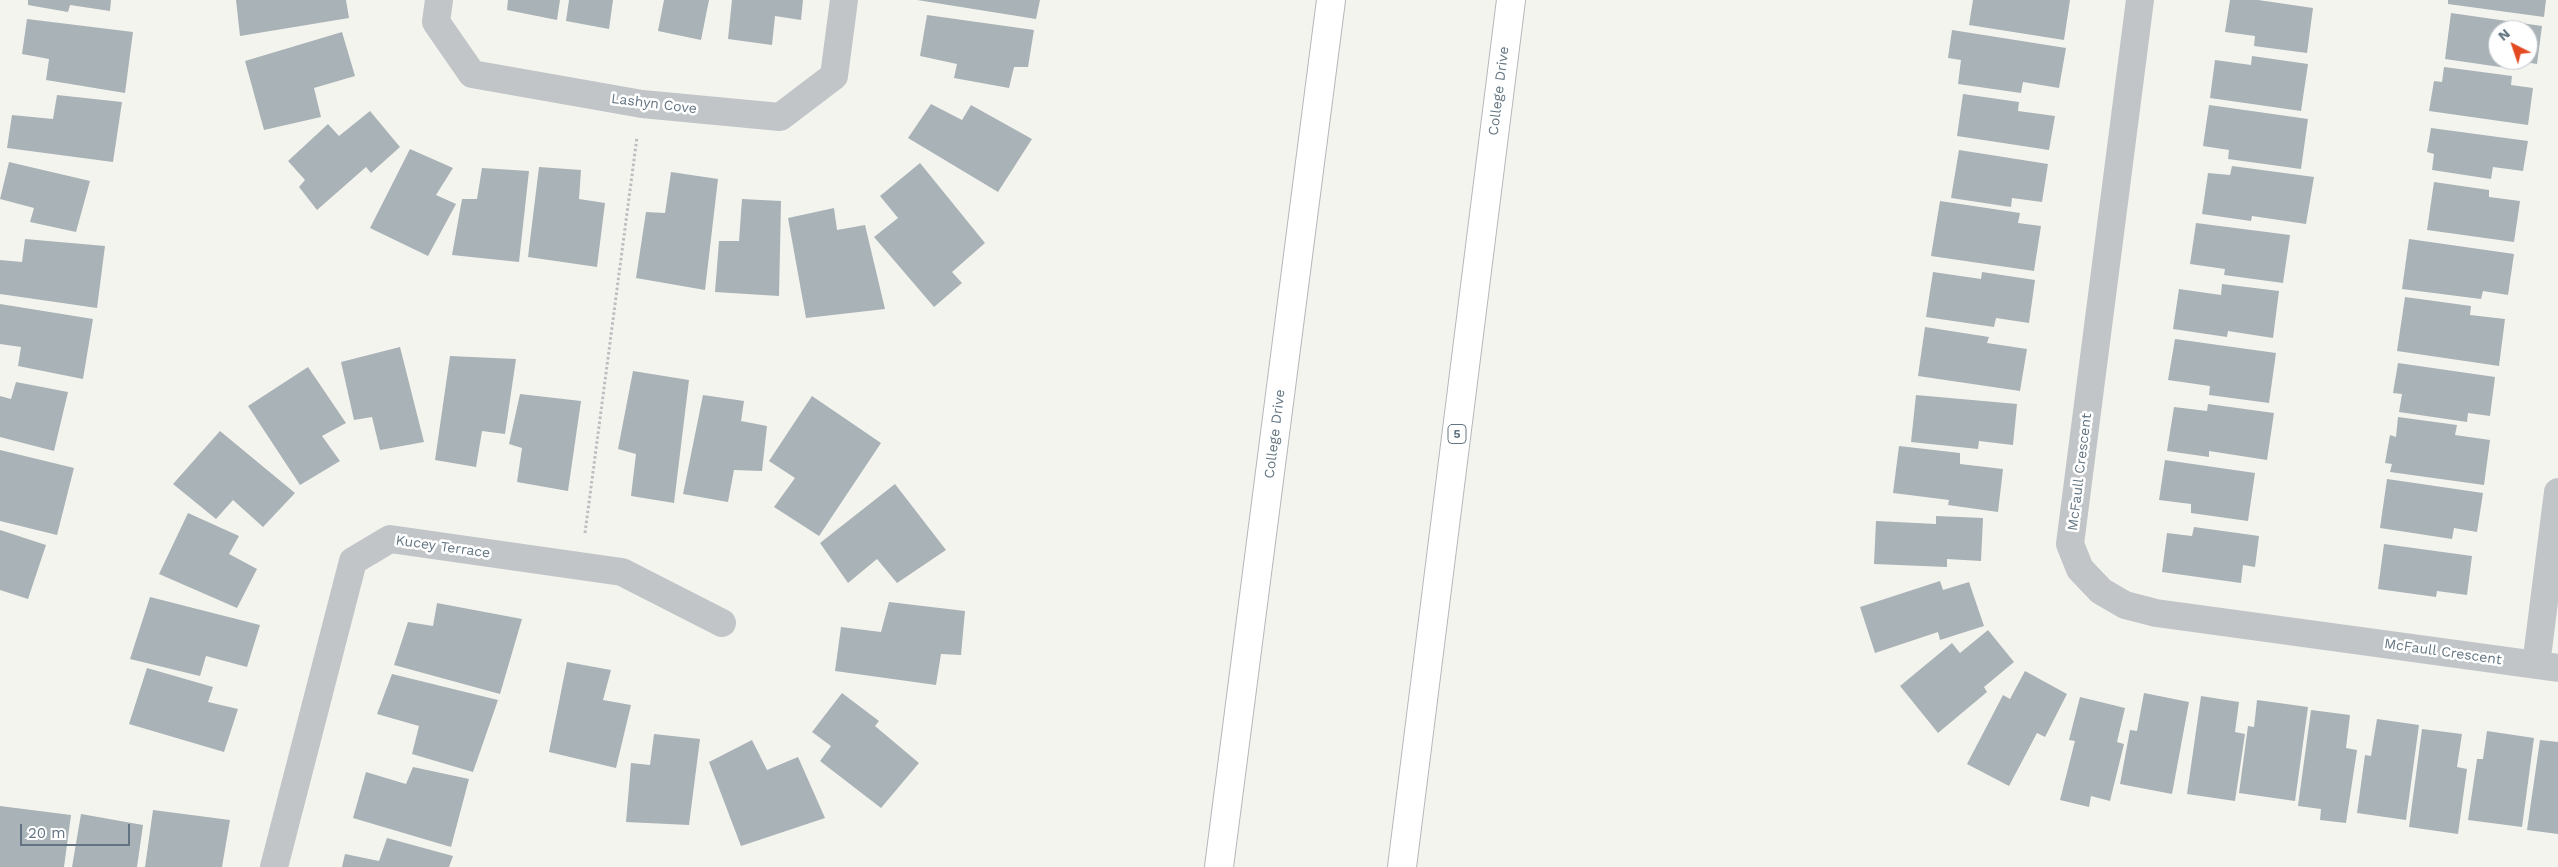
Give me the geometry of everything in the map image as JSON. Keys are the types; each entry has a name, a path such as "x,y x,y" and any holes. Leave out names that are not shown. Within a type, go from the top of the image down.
{"highway":[{"path":"1315,120 1325,0"},
{"name":"College Drive","path":"1219,867 1331,0"},
{"name":"College Drive","path":"1402,867 1511,0"}],"street":[{"name":"Lashyn Cove","path":"439,0 436,22 472,74 642,104 780,117 834,76 844,0"},
{"name":"McFaull Crescent","path":"2140,0 2070,544 2080,569 2100,591 2125,605 2156,613 2547,666"},
{"path":"2547,666 2558,492"},
{"name":"Kucey Terrace","path":"274,867 353,561 390,539 622,572 722,623"}],"path":[{"path":"584,540 638,134"}],"building":[{"path":"28,0 111,0 110,11 70,5 68,12 28,5"},
{"path":"236,0 346,0 349,18 240,36"},
{"path":"508,0 560,0 557,20 507,10"},
{"path":"569,0 613,0 609,29 566,21"},
{"path":"664,0 709,0 701,40 658,31"},
{"path":"732,0 803,0 801,20 775,16 772,45 728,39"},
{"path":"917,0 1040,0 1036,19"},
{"path":"1973,0 2070,0 2064,40 1969,25"},
{"path":"2230,0 2258,0 2313,8 2307,53 2254,46 2255,36 2225,32"},
{"path":"2448,0 2546,0 2544,17 2448,4"},
{"path":"2451,13 2500,20 2488,20 2488,65 2445,59"},
{"path":"927,15 1034,30 1028,67 1014,67 1009,88 954,78 957,64 920,56"},
{"path":"27,19 133,32 125,93 46,80 49,59 22,54"},
{"path":"2538,25 2542,26 2538,56"},
{"path":"1952,30 2066,48 2059,88 2023,82 2021,93 1958,84 1961,60 1948,58"},
{"path":"342,32 355,76 314,88 321,117 264,130 245,61"},
{"path":"2252,56 2308,64 2301,111 2210,98 2215,60 2251,65"},
{"path":"2444,67 2512,76 2511,85 2533,88 2528,125 2429,111 2434,81 2442,82"},
{"path":"1963,94 2019,102 2018,111 2055,116 2049,150 1957,136"},
{"path":"57,95 122,102 113,162 7,148 12,115 53,119"},
{"path":"931,104 962,120 971,105 1032,139 998,192 908,138"},
{"path":"2209,105 2308,119 2301,169 2228,159 2229,150 2203,146"},
{"path":"370,111 400,147 371,173 366,167 317,210 299,187 305,180 288,161 328,124 339,136"},
{"path":"2431,128 2528,141 2523,171 2493,167 2491,179 2432,170 2434,154 2427,152"},
{"path":"410,149 453,168 436,195 456,204 428,256 370,228"},
{"path":"1959,150 2048,164 2042,202 2012,198 2011,207 1951,198"},
{"path":"9,162 90,181 76,232 30,222 34,208 0,199"},
{"path":"920,163 985,243 952,272 962,283 934,307 874,237 898,218 880,196"},
{"path":"2232,166 2314,177 2306,224 2252,216 2251,221 2202,214 2208,173 2230,175"},
{"path":"539,167 581,170 579,199 605,203 597,267 528,257"},
{"path":"482,168 529,171 519,262 452,255 462,199 477,199"},
{"path":"671,172 718,179 705,290 636,278 646,212 665,213"},
{"path":"2434,182 2489,190 2489,197 2520,201 2514,242 2427,230"},
{"path":"742,199 781,201 779,296 715,292 719,241 739,241"},
{"path":"1940,201 2020,213 2018,223 2041,226 2034,271 1931,256"},
{"path":"834,208 837,230 865,225 885,309 806,318 788,218"},
{"path":"2196,223 2290,235 2283,283 2224,275 2225,269 2190,264"},
{"path":"25,239 105,246 97,308 0,294 0,260 22,262"},
{"path":"2409,239 2514,254 2508,295 2483,291 2481,299 2402,289"},
{"path":"1933,272 1981,279 1982,272 2035,280 2029,323 1996,318 1994,327 1926,317"},
{"path":"2222,284 2279,291 2273,338 2228,331 2227,337 2173,329 2179,289 2221,295"},
{"path":"2405,297 2471,306 2470,315 2505,319 2499,366 2397,351"},
{"path":"0,304 93,319 83,379 18,366 21,347 0,344"},
{"path":"1925,327 1989,337 1987,343 2027,349 2020,391 1918,376"},
{"path":"2175,339 2276,353 2269,403 2209,395 2210,386 2168,380"},
{"path":"400,347 424,442 380,450 372,417 354,420 341,362"},
{"path":"450,356 516,359 505,434 482,431 476,467 435,460"},
{"path":"2398,363 2495,377 2490,416 2468,413 2467,422 2399,412 2402,394 2393,393"},
{"path":"308,367 346,423 322,436 340,461 300,485 248,406"},
{"path":"633,371 689,380 674,503 631,496 636,454 618,449"},
{"path":"16,382 68,392 54,451 0,437 0,396 11,399"},
{"path":"520,394 581,401 568,491 517,482 522,448 509,444"},
{"path":"703,395 744,401 741,421 767,426 762,471 734,470 728,502 683,494"},
{"path":"1916,395 2017,404 2013,445 1979,441 1978,449 1911,442"},
{"path":"812,396 881,443 819,536 774,507 795,478 769,461"},
{"path":"2208,404 2274,413 2267,460 2209,451 2209,457 2167,451 2174,407 2207,411"},
{"path":"2398,417 2457,425 2455,435 2490,440 2484,485 2390,472 2392,464 2385,463 2390,435 2396,437"},
{"path":"220,431 295,493 263,527 233,500 216,519 173,484"},
{"path":"1899,446 1960,453 1960,464 2003,469 1998,512 1948,505 1949,500 1893,493"},
{"path":"0,450 74,468 57,535 0,521"},
{"path":"2165,460 2255,473 2248,521 2191,513 2191,504 2159,500"},
{"path":"2387,479 2483,493 2477,532 2454,528 2452,539 2380,528"},
{"path":"895,484 946,550 897,583 877,559 848,583 820,543"},
{"path":"188,513 239,536 229,554 257,569 237,608 159,574"},
{"path":"1936,516 1983,518 1981,561 1947,559 1947,567 1874,564 1876,521 1936,524"},
{"path":"2194,527 2259,536 2255,567 2243,565 2241,583 2162,572 2167,533 2192,536"},
{"path":"0,530 46,545 28,599 0,590"},
{"path":"2384,544 2472,556 2467,595 2437,591 2436,597 2378,589"},
{"path":"1940,581 1943,590 1969,582 1984,626 1940,640 1938,632 1875,653 1860,607"},
{"path":"150,597 260,625 247,667 206,656 200,676 130,659"},
{"path":"889,602 965,611 961,655 941,654 936,685 835,671 841,627 881,632"},
{"path":"437,603 522,619 500,694 394,665 408,622 433,626"},
{"path":"1988,630 2014,662 1984,687 1987,692 1938,733 1900,686 1952,643 1960,653"},
{"path":"567,662 611,670 603,700 631,705 616,768 549,752"},
{"path":"147,668 213,687 208,702 238,709 224,752 129,724"},
{"path":"2025,671 2067,694 2045,737 2037,733 2009,786 1967,764 2003,695 2010,699"},
{"path":"392,674 498,700 473,772 412,754 419,726 377,714"},
{"path":"842,693 879,721 875,726 919,763 881,808 820,761 831,746 812,732"},
{"path":"2144,693 2189,702 2172,794 2120,784 2130,730 2137,731"},
{"path":"2201,696 2239,702 2235,732 2245,734 2235,801 2187,794"},
{"path":"2080,697 2125,708 2117,742 2124,744 2110,801 2091,796 2089,807 2060,800 2075,741 2069,740"},
{"path":"2257,700 2308,707 2295,801 2239,793 2248,726 2254,727"},
{"path":"2311,710 2350,715 2346,748 2357,750 2346,823 2320,820 2321,809 2298,806"},
{"path":"2377,719 2419,725 2406,820 2357,813 2365,755 2371,756"},
{"path":"2422,729 2462,734 2457,767 2467,769 2458,834 2409,827"},
{"path":"2487,731 2534,738 2522,827 2468,820 2477,759 2483,759"},
{"path":"654,734 700,739 689,825 626,822 631,763 650,765"},
{"path":"752,740 767,770 798,757 825,818 741,846 709,762"},
{"path":"2540,740 2558,742 2558,834 2527,830"},
{"path":"413,767 469,779 451,847 353,818 366,772 406,784"},
{"path":"0,806 71,815 64,867 0,867"},
{"path":"153,810 230,820 222,867 145,867"},
{"path":"81,814 143,825 137,867 72,867"},
{"path":"387,838 453,856 449,867 342,867 345,854 379,861"}]}
